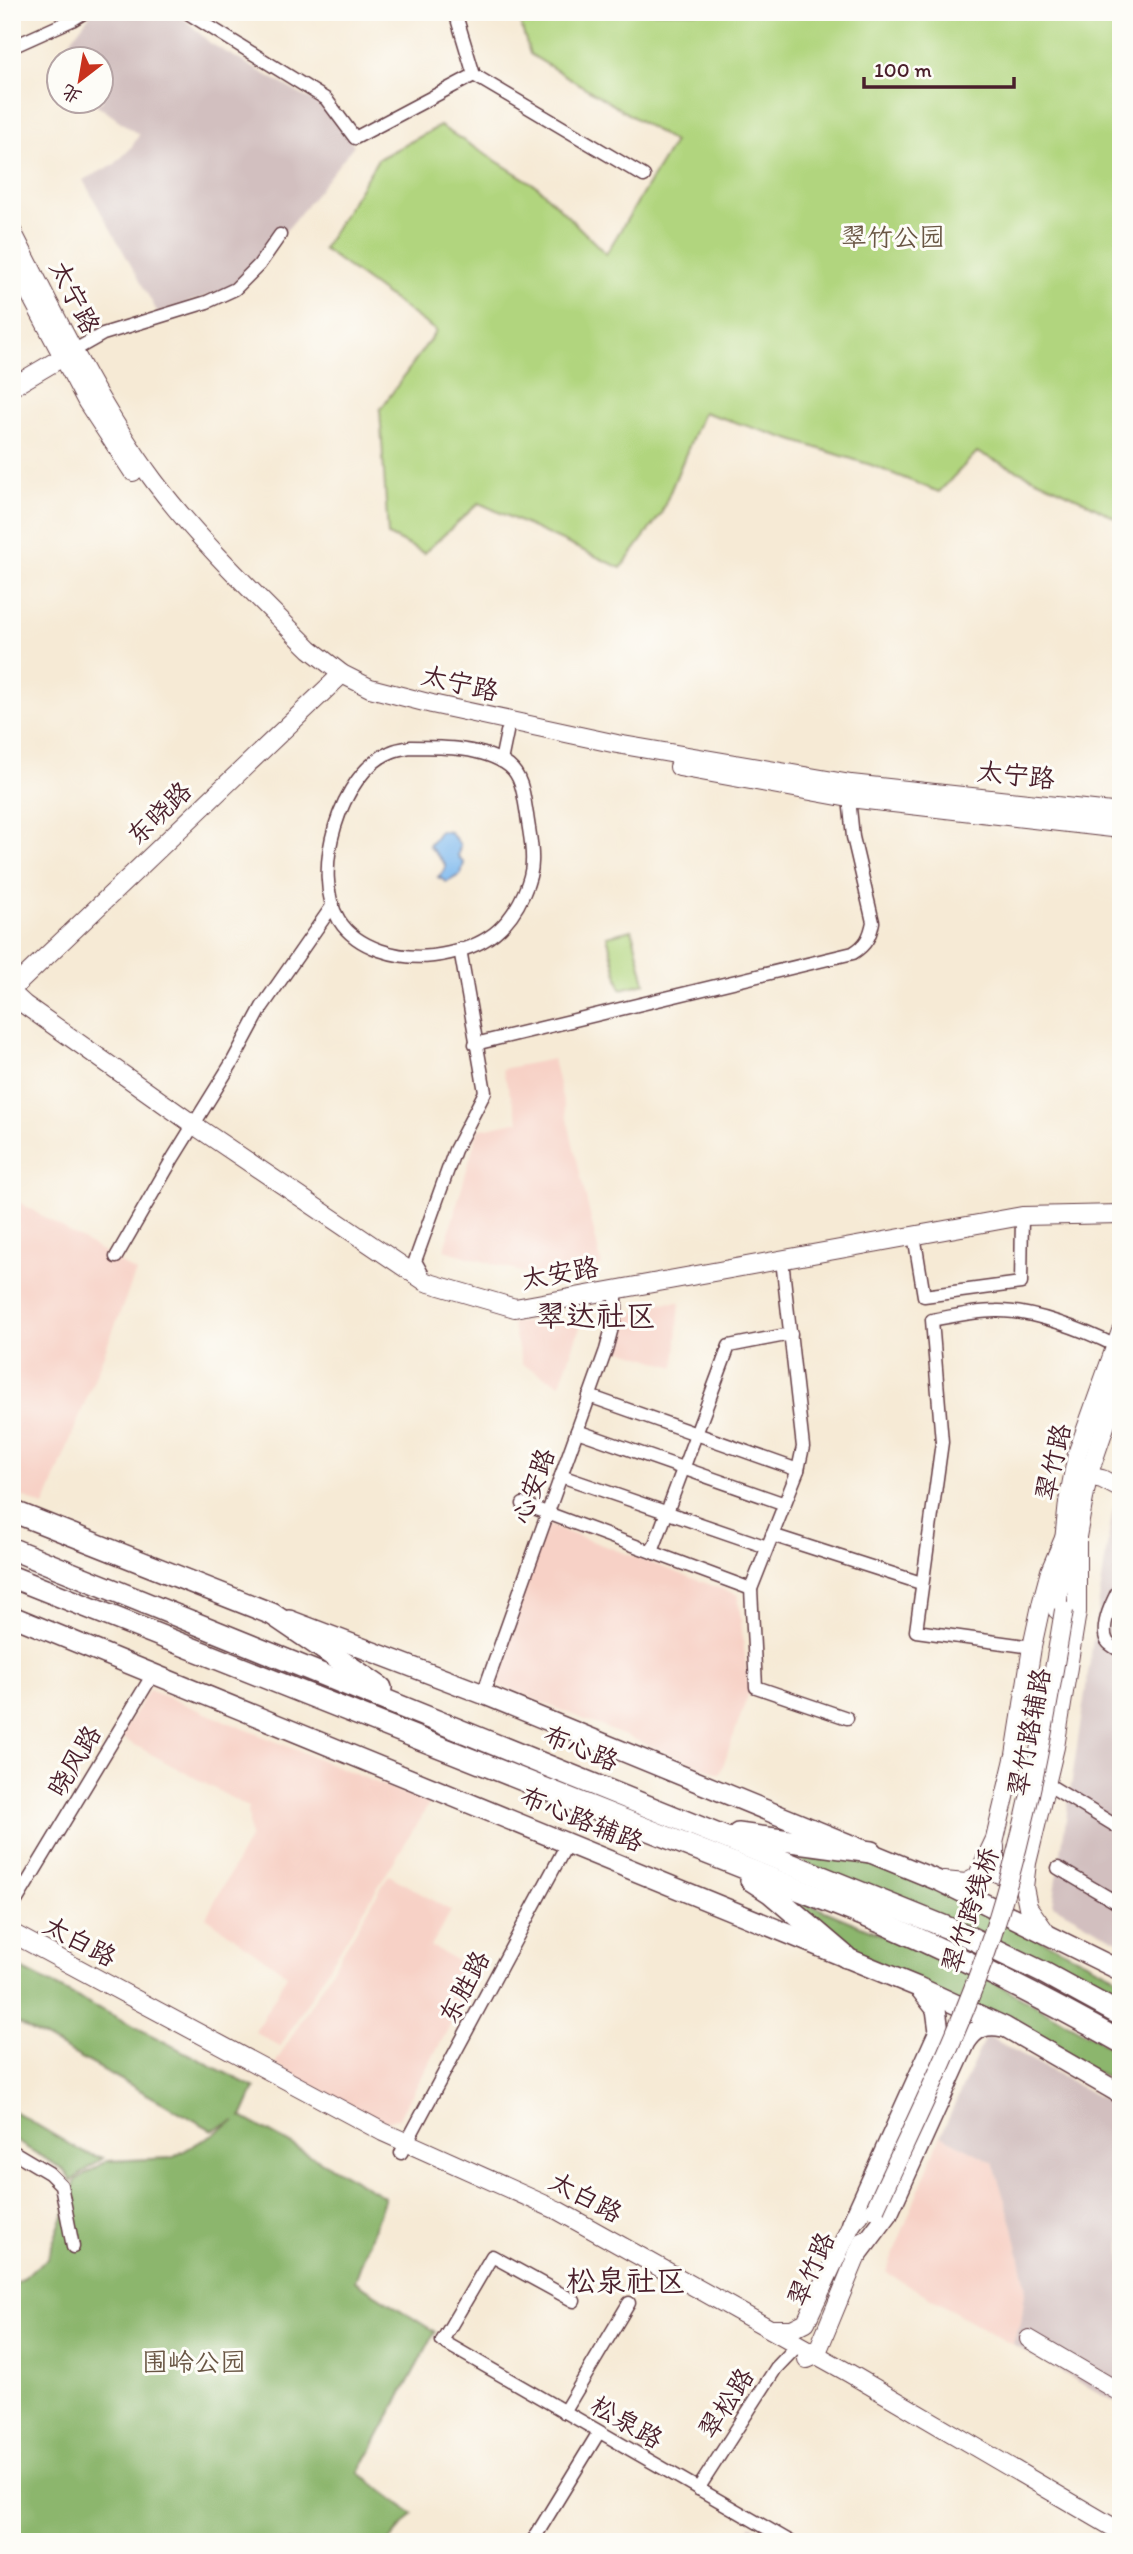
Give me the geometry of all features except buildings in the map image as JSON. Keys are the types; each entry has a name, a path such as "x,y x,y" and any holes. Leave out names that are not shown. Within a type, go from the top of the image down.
{"highway":[{"path":"12,1511 272,1614 414,1711"},
{"path":"12,1535 72,1572"},
{"name":"布心路","path":"12,1549 975,1940 1044,1973 1121,2015"},
{"name":"布心路","path":"12,1577 883,1923 1042,1997 1121,2042"},
{"path":"707,1829 871,1852"},
{"path":"711,1854 771,1893 846,1957"}],"main road":[{"name":"太宁路","path":"12,231 93,412 146,491 196,548 302,657 368,699 429,716 849,798 1121,829"},
{"name":"太宁路","path":"12,260 68,354"},
{"path":"12,387 68,354"},
{"name":"太宁路","path":"337,678 432,704 617,744 851,784 1121,813"},
{"name":"东晓路","path":"12,991 337,678"},
{"name":"太安路","path":"12,991 25,1005 194,1125 426,1282 515,1308 1022,1216 1121,1214"},
{"name":"翠竹路","path":"1071,1536 1072,1478 1077,1454 1118,1339"},
{"name":"翠竹路","path":"1060,1610 1071,1536 1088,1476 1121,1380"},
{"path":"1088,1476 1102,1479 1121,1489"},
{"name":"翠竹路辅路","path":"939,1881 966,1883 977,1877 995,1839 1015,1755 1031,1647 1050,1571 1071,1536"},
{"name":"翠竹路辅路","path":"1045,1931 1027,1903 1024,1891 1027,1864 1047,1784 1077,1612 1071,1536"},
{"name":"翠竹跨线桥","path":"872,2208 955,2014 988,1922 1013,1840 1034,1756 1060,1610"},
{"path":"272,1614 483,1694 871,1852 1045,1931 1121,1971"},
{"name":"布心路辅路","path":"12,1616 918,1987 1005,2027 1121,2094"},
{"path":"995,1839 995,1864 999,1874 1007,1878 1015,1877 1027,1864"},
{"name":"太白路","path":"12,1933 404,2148 557,2210 765,2326 802,2352 1114,2542"},
{"name":"太白路","path":"12,1945 404,2148 564,2224 802,2352 1121,2532"},
{"path":"852,2223 937,2036 939,2026 936,2009 927,1994 918,1987"},
{"path":"937,2036 944,2027 954,2025 965,2032 966,2042"},
{"path":"858,2254 888,2214 966,2042 975,2031 983,2027 1005,2027"},
{"name":"翠竹路","path":"765,2326 783,2331 799,2327 806,2322 852,2223 872,2208"},
{"name":"翠竹路","path":"802,2352 858,2254 872,2208"},
{"name":"翠竹路","path":"802,2352 872,2208"},
{"path":"1029,2339 1121,2393"}],"street":[{"path":"12,47 85,12"},
{"path":"186,12 327,99 355,138 474,75"},
{"path":"455,12 474,75 644,176"},
{"path":"68,354 103,334 207,302 235,289 259,265 280,235"},
{"path":"501,761 507,732"},
{"path":"411,747 438,747 478,753 501,761 519,778 531,841 532,865 527,886 511,918 492,936 477,945 432,956 396,955 377,949 349,933 338,918 333,905 328,867 333,833 340,810 354,785 372,764 390,752 411,747"},
{"path":"475,1044 853,953 864,946 871,934 873,922 853,837 849,798"},
{"path":"116,1257 262,1007 333,905"},
{"path":"426,1282 415,1261 455,1150 485,1092 460,950"},
{"path":"914,1235 925,1296 1021,1283 1022,1216"},
{"path":"782,1259 803,1436 798,1470 751,1589 756,1687 847,1718"},
{"name":"心安路","path":"483,1694 614,1323 616,1290"},
{"path":"1031,1647 916,1631 942,1442 932,1320 998,1311 1023,1314 1118,1339"},
{"path":"652,1552 729,1346 791,1334"},
{"path":"589,1396 798,1470"},
{"path":"577,1431 785,1504"},
{"path":"561,1476 767,1547"},
{"path":"523,1504 751,1589"},
{"path":"772,1535 921,1583"},
{"path":"1121,1585 1108,1615 1105,1637 1109,1644 1121,1651"},
{"name":"晓风路","path":"12,1908 153,1674"},
{"path":"1047,1784 1121,1829"},
{"name":"东胜路","path":"404,2148 567,1844"},
{"path":"1058,1868 1121,1905"},
{"path":"12,2151 58,2181 65,2195 73,2247"},
{"name":"松泉路","path":"574,2301 492,2256 442,2341 791,2542"},
{"path":"564,2412 629,2303"},
{"name":"翠松路","path":"698,2489 776,2368 802,2352"},
{"path":"532,2542 599,2432"}],"shaded area":[{"path":"92,12 177,12 210,43 321,106 354,145 291,225 230,288 158,313 83,180 115,164 131,148 139,135 113,116 116,116 116,46 66,46"},
{"path":"553,1059 602,1266 532,1275 444,1250 478,1130 519,1121 502,1069"},
{"path":"12,1198 136,1272 44,1507 12,1491"},
{"path":"680,1302 675,1367 615,1348 619,1324 628,1316 652,1303"},
{"path":"583,1319 560,1384 522,1364 512,1323"},
{"path":"1121,1480 1121,1943 1053,1905 1112,1515"},
{"path":"545,1524 738,1595 749,1692 720,1774 491,1682"},
{"path":"149,1690 429,1804 280,2047 255,2032 287,1975 206,1917 250,1837 248,1807 120,1737"},
{"path":"389,1875 451,1911 431,1946 479,1973 399,2118 379,2122 275,2064"},
{"path":"986,2035 1121,2109 1121,2405 1012,2345 1021,2323 1026,2285 1013,2227 993,2162 941,2135"},
{"path":"941,2135 993,2162 1013,2227 1026,2285 1021,2323 1012,2345 886,2272"},
{"path":"751,2524 779,2542 741,2542"}],"green space":[{"name":"翠竹公园","path":"517,12 1121,12 1121,521 1078,498 977,452 939,492 871,465 703,412 661,514 621,568 479,503 424,553 388,535 380,410 436,331 323,249 378,159 440,126 538,187 606,254 674,142 530,54"},
{"path":"632,930 645,983 621,989 607,936"},
{"path":"762,1843 874,1857 1121,1979 1121,2008"},
{"path":"784,1894 990,1980 1121,2053 1121,2085 859,1954"},
{"name":"围岭公园","path":"12,1964 255,2088 242,2117 385,2197 355,2281 435,2332 359,2473 413,2514 389,2542 12,2542 12,2286 47,2259 76,2180 107,2161 172,2158 235,2121 212,2130 18,2023 12,2032"},
{"path":"12,2110 84,2153 103,2158 71,2181 63,2169 12,2139"}],"water":[{"path":"440,831 450,832 460,845 458,856 464,863 461,874 447,882 438,877 445,870 445,864 429,846"}],"district":[{"name":"翠达社区","path":"596,1315"},
{"name":"松泉社区","path":"626,2280"}]}
